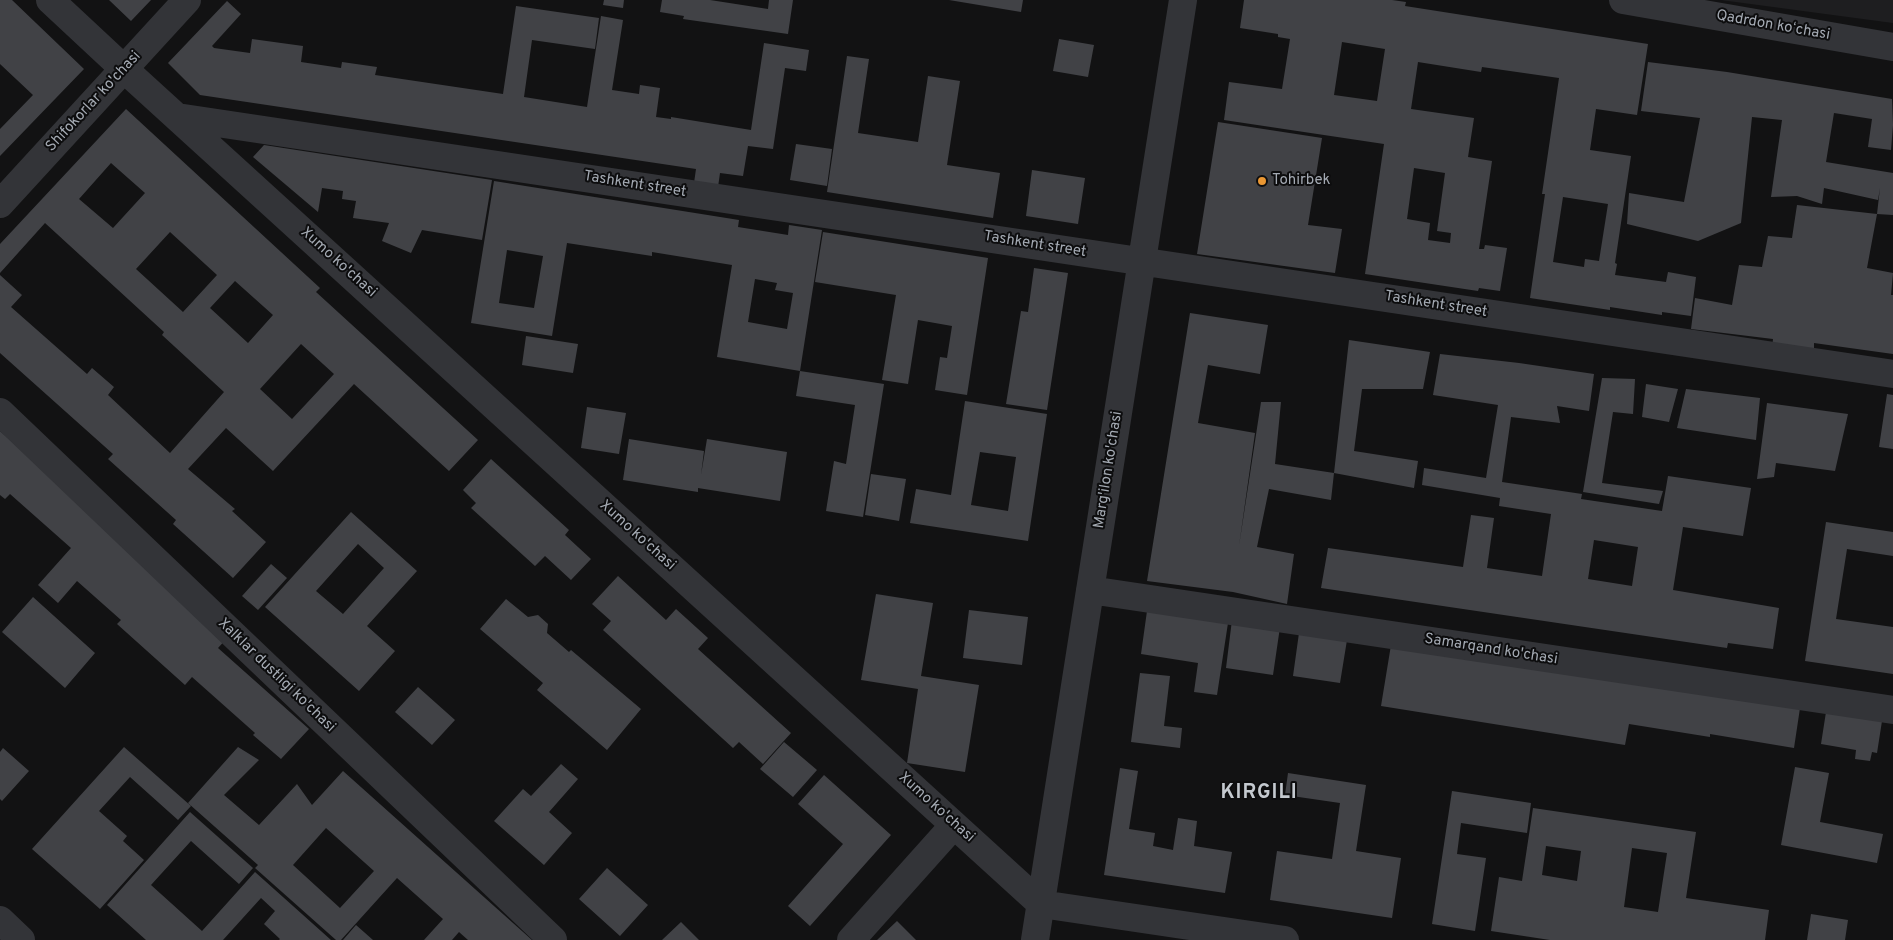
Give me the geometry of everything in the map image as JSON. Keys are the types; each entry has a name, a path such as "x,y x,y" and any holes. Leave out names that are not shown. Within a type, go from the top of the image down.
{"street":[{"name":"Xumo ko'chasi","path":"50,0 1040,904"},
{"name":"Shifokorlar ko'chasi","path":"0,204 188,0"},
{"name":"Marg'ilon ko'chasi","path":"1035,940 1183,0"},
{"name":"Qadrdon koʻchasi","path":"1623,0 1893,47"},
{"name":"Tashkent street","path":"177,117 1893,374"},
{"name":"Xalklar dustligi ko'chasi","path":"0,412 553,940"},
{"name":"Samarqand ko'chasi","path":"1090,590 1893,710"},
{"path":"851,940 954,825"},
{"path":"1040,904 1285,940"},
{"path":"0,920 21,940"}],"shaded area":[{"path":"1721,0 1893,0 1893,23"}],"building":[{"path":"0,0 12,0 84,69 0,156 0,129 33,95 0,64"},
{"path":"109,0 151,0 131,21"},
{"path":"604,0 624,0 623,8 603,5"},
{"path":"662,0 710,0 768,9 769,0 793,0 788,34 683,19 684,16 660,12"},
{"path":"949,0 1023,0 1021,12"},
{"path":"1244,0 1392,0 1406,2 1405,6 1648,44 1637,115 1596,109 1590,150 1631,156 1615,263 1617,264 1615,275 1666,282 1668,272 1696,277 1691,316 1662,312 1662,315 1610,307 1610,310 1530,298 1545,194 1542,194 1559,78 1482,67 1481,72 1418,62 1411,109 1474,118 1468,157 1492,161 1479,249 1484,249 1485,245 1507,248 1500,291 1479,288 1478,291 1365,274 1384,144 1224,120 1229,82 1282,89 1290,39 1278,37 1278,34 1240,28","holes":["1342,42 1385,49 1377,101 1334,95","1414,168 1445,173 1437,231 1451,233 1450,243 1428,240 1430,223 1407,219","1563,197 1608,204 1599,261 1585,259 1584,267 1553,262"]},
{"path":"227,1 241,14 212,46 214,48 250,53 252,39 303,46 301,62 341,68 342,62 377,67 375,75 503,94 516,6 599,18 595,49 532,40 524,97 587,107 601,16 623,20 612,90 639,94 640,85 660,88 656,117 671,119 671,117 751,130 764,43 809,50 806,71 785,68 773,149 748,146 743,176 720,173 718,187 694,183 696,169 200,95 168,63"},
{"path":"1059,39 1094,45 1088,77 1053,71"},
{"path":"847,56 869,59 858,133 918,142 928,76 960,81 947,165 1000,173 993,218 827,192"},
{"path":"1648,62 1727,72 1892,99 1893,125 1891,150 1868,147 1872,119 1834,113 1826,162 1893,173 1893,215 1877,214 1880,188 1878,200 1824,188 1822,204 1797,196 1771,197 1782,120 1752,117 1741,223 1698,241 1627,224 1629,193 1684,202 1700,118 1641,111"},
{"path":"126,109 320,288 316,292 478,440 449,471 354,384 273,471 226,428 188,469 235,509 232,511 266,542 233,578 173,524 176,520 108,459 113,454 0,353 0,275 22,295 11,307 87,374 92,368 114,387 108,395 170,453 224,392 162,335 164,332 45,223 0,273 0,244","holes":["111,163 145,193 113,228 79,199","170,232 217,275 183,312 136,269","235,281 273,315 248,343 210,308","301,344 334,374 292,419 260,389"]},
{"name":"Tohirbek","path":"1218,122 1322,138 1308,225 1342,229 1335,273 1197,254"},
{"path":"796,144 832,149 827,186 790,180"},
{"path":"264,145 492,180 482,240 422,230 411,253 382,241 389,223 353,218 356,201 342,199 343,191 322,188 318,212 253,157"},
{"path":"1032,170 1085,178 1078,224 1026,216"},
{"path":"494,181 739,220 738,227 788,235 789,225 822,230 800,371 717,357 732,265 652,252 652,256 567,243 552,336 471,323","holes":["507,250 543,256 534,308 499,303","755,279 777,283 775,290 793,293 787,329 748,322"]},
{"path":"1797,205 1877,214 1867,268 1893,273 1891,295 1893,295 1893,354 1814,343 1814,356 1772,349 1773,339 1691,329 1695,298 1732,305 1739,265 1762,267 1768,236 1792,238"},
{"path":"823,232 988,258 967,395 935,390 940,357 947,358 952,326 918,320 908,384 882,380 896,295 815,282"},
{"path":"1034,268 1068,273 1047,410 1006,404 1021,311 1028,312"},
{"path":"1190,313 1268,325 1260,374 1208,365 1198,423 1255,433 1239,546 1261,402 1281,402 1275,464 1334,473 1331,500 1269,489 1257,547 1294,554 1287,604 1233,592 1147,581"},
{"path":"526,336 578,344 573,373 522,365"},
{"path":"1349,340 1430,352 1423,389 1362,389 1354,451 1418,461 1414,488 1334,473"},
{"path":"1440,354 1594,374 1589,411 1557,406 1560,423 1511,417 1502,482 1582,494 1581,499 1662,511 1668,476 1751,488 1743,536 1683,527 1673,590 1779,608 1773,649 1728,643 1727,648 1321,588 1328,548 1463,567 1471,515 1494,518 1487,568 1542,576 1551,514 1499,506 1500,498 1422,485 1424,468 1486,478 1498,405 1433,395","holes":["1594,540 1638,547 1632,586 1588,579"]},
{"path":"800,371 884,384 863,517 826,511 834,461 846,464 855,405 796,396"},
{"path":"1602,378 1635,379 1633,414 1613,412 1602,483 1663,491 1659,504 1583,492"},
{"path":"1646,384 1678,389 1669,422 1642,417"},
{"path":"1686,389 1760,398 1756,440 1677,428"},
{"path":"1887,394 1893,395 1893,449 1879,447"},
{"path":"965,401 1047,414 1028,541 910,523 916,489 951,495","holes":["980,452 1016,457 1008,511 971,505"]},
{"path":"1767,403 1848,414 1835,471 1776,463 1774,477 1757,479"},
{"path":"587,407 626,413 619,454 581,448"},
{"path":"0,431 229,636 218,648 309,729 281,759 253,735 255,733 192,677 185,685 117,624 121,620 77,581 58,603 38,585 71,548 10,494 5,499 0,495"},
{"path":"629,439 704,451 701,475 707,439 787,452 780,501 698,488 698,492 623,480"},
{"path":"491,459 569,530 565,535 591,559 571,580 545,556 535,566 471,508 476,503 463,490"},
{"path":"871,474 906,479 899,521 865,515"},
{"path":"351,512 417,571 367,626 395,651 359,691 265,607","holes":["358,544 384,568 343,614 316,591"]},
{"path":"1826,522 1893,532 1893,556 1847,549 1836,619 1893,627 1893,674 1805,661"},
{"path":"271,564 287,578 258,610 242,596"},
{"path":"618,576 666,620 676,609 708,638 698,649 791,733 763,764 739,742 733,748 603,630 611,621 592,604"},
{"path":"876,594 933,603 921,676 979,685 965,772 907,763 918,689 861,680"},
{"path":"33,597 95,653 65,688 2,632"},
{"path":"506,599 528,617 538,615 548,624 547,633 569,652 571,650 641,709 607,750 537,690 543,683 480,629"},
{"path":"969,610 1028,617 1022,665 963,658"},
{"path":"1147,611 1228,623 1217,695 1194,692 1198,663 1141,654"},
{"path":"1232,620 1280,627 1273,675 1226,668"},
{"path":"1299,633 1347,640 1340,683 1293,676"},
{"path":"1391,645 1800,708 1794,748 1710,734 1710,737 1629,724 1625,745 1381,706"},
{"path":"1140,673 1170,676 1164,726 1182,728 1180,748 1131,742"},
{"path":"418,687 455,720 432,745 395,712"},
{"path":"1826,712 1882,721 1877,753 1872,752 1870,761 1855,759 1856,750 1821,744"},
{"path":"784,742 817,770 793,797 760,769"},
{"path":"124,747 191,806 178,820 130,777 99,811 127,836 123,841 144,860 100,909 32,849"},
{"path":"238,747 259,760 224,795 259,825 297,784 312,805 343,771 532,940 468,940 459,932 452,940 424,940 443,919 397,878 341,940 336,940 255,868 258,865 188,803","holes":["326,828 374,871 340,908 293,865"]},
{"path":"3,748 29,771 2,801 0,799 0,752"},
{"path":"561,764 578,779 549,812 572,833 544,865 494,821 523,789 531,796"},
{"path":"1795,767 1829,773 1820,822 1883,834 1877,863 1781,845"},
{"path":"1120,768 1138,771 1129,829 1155,833 1153,846 1173,850 1178,818 1197,821 1194,846 1232,852 1225,893 1104,875"},
{"path":"1288,773 1366,785 1356,851 1401,858 1392,918 1270,900 1277,851 1332,859 1340,803 1285,795"},
{"path":"824,775 891,835 810,926 788,906 843,844 798,804"},
{"path":"1452,791 1531,803 1527,833 1461,823 1457,854 1486,858 1475,931 1432,924"},
{"path":"1533,808 1696,832 1686,898 1769,910 1765,940 1550,940 1491,931 1499,877 1522,881","holes":["1546,846 1581,851 1577,881 1542,875","1632,848 1667,853 1658,912 1624,907"]},
{"path":"190,812 253,868 239,884 191,841 151,885 202,931 255,872 331,940 279,940 264,924 275,911 261,898 223,940 146,940 107,905"},
{"path":"607,868 648,905 620,936 579,899"},
{"path":"1811,914 1848,920 1845,940 1807,940"},
{"path":"897,921 916,940 877,940"},
{"path":"681,922 699,940 662,940"},
{"path":"356,925 373,940 343,940"}],"place":[{"name":"Tohirbek","path":"1262,181"}],"district":[{"name":"KIRGILI","path":"1259,794"}]}
